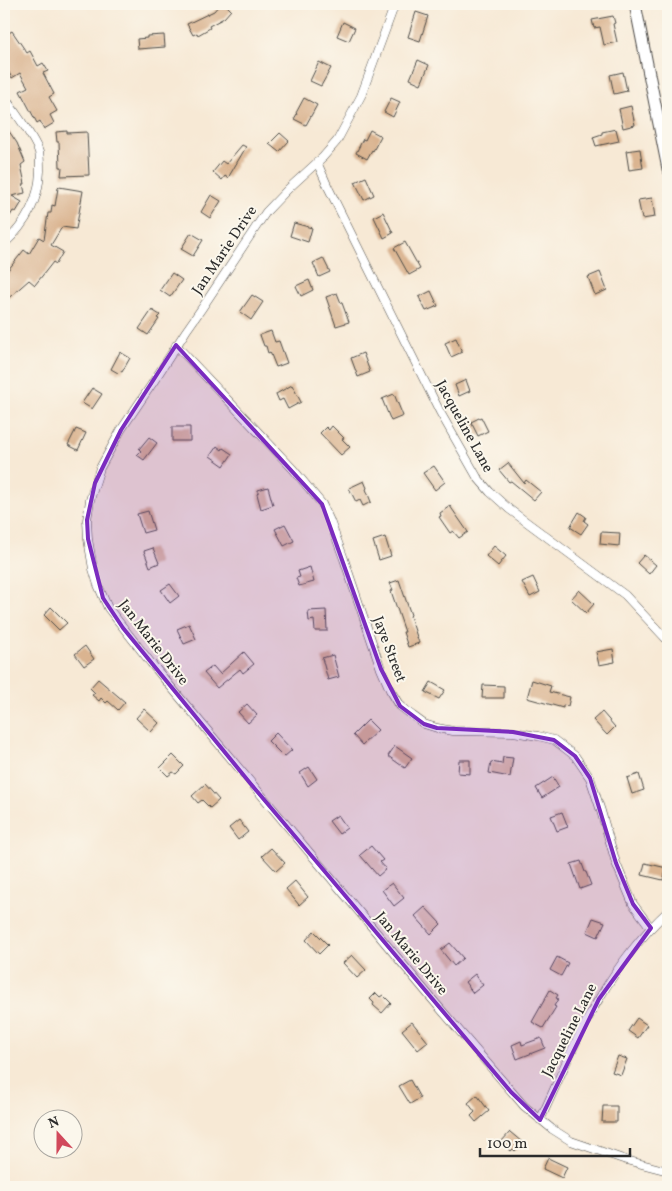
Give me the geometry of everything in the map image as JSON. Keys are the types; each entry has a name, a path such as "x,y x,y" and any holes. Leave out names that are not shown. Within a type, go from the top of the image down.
{"street":[{"name":"Jan Marie Drive","path":"396,4 360,96 336,141 266,212 176,345 121,430 100,468 90,500 87,520 93,570 108,608 128,635 250,783 524,1106 552,1129 572,1141 626,1160 668,1171"},
{"path":"635,4 668,169"},
{"path":"4,96 39,152 40,165 35,201 15,234 4,244"},
{"name":"Jacqueline Lane","path":"317,162 440,412 477,477 509,509 625,595 668,640"},
{"name":"Jaye Street","path":"176,345 293,469 322,504 344,559 381,669 390,690 400,706 424,724 437,728 453,731 513,732 538,736 554,740 575,756 590,778 616,863 633,904 651,928"},
{"name":"Jacqueline Lane","path":"540,1120 599,998 635,948 668,911"}],"highlighted area":[{"path":"176,345 322,504 381,669 400,706 424,724 437,728 513,732 554,740 575,756 590,778 616,863 633,904 651,928 599,999 540,1120 511,1092 250,783 123,628 103,598 88,539 87,520 95,483 121,430"}],"building":[{"path":"220,4 225,4 231,10 224,18 209,26 210,28 198,35 197,33 193,35 187,24 214,11"},
{"path":"416,12 428,16 420,41 408,37"},
{"path":"613,16 617,42 604,45 600,27 594,28 592,20"},
{"path":"343,22 355,28 349,41 337,36"},
{"path":"12,31 27,53 30,51 38,66 43,63 48,71 43,73 54,94 49,97 57,111 50,115 54,123 44,129 40,121 37,123 20,91 28,87 20,73 12,78 4,64 4,36"},
{"path":"164,35 165,47 138,49 137,39 147,38 147,36"},
{"path":"418,60 429,65 421,84 410,79"},
{"path":"319,62 331,68 321,86 310,81"},
{"path":"623,72 627,91 614,94 610,75"},
{"path":"304,98 317,105 306,125 294,119"},
{"path":"391,98 400,102 393,117 384,112"},
{"path":"631,106 635,125 623,128 619,109"},
{"path":"4,124 17,143 25,162 21,165 25,193 12,196 22,202 16,212 13,211 10,216 4,213"},
{"path":"616,129 619,141 596,146 593,137 602,134 602,132"},
{"path":"370,130 381,136 367,159 356,153"},
{"path":"67,131 67,133 87,132 89,175 61,176 62,167 60,167 59,142 57,142 56,132"},
{"path":"280,133 289,141 279,152 269,144"},
{"path":"242,145 246,147 228,178 225,176 222,180 213,172 222,161 226,164"},
{"path":"640,149 643,168 629,170 626,151"},
{"path":"366,177 374,195 364,200 355,182"},
{"path":"59,187 83,191 76,229 62,227 51,245 63,252 56,264 53,262 35,285 29,280 4,302 4,275 24,250 29,254 39,237 44,240 48,213 51,213 52,205 55,206"},
{"path":"211,195 221,201 210,218 201,212"},
{"path":"652,198 655,217 642,219 638,200"},
{"path":"383,212 393,233 384,238 374,217"},
{"path":"294,223 312,228 308,242 290,236"},
{"path":"191,233 203,240 193,256 181,249"},
{"path":"405,242 420,269 409,275 394,248"},
{"path":"323,258 330,272 319,277 313,263"},
{"path":"600,272 607,290 595,295 588,277"},
{"path":"172,273 182,280 170,297 160,290"},
{"path":"309,280 313,290 301,296 296,286"},
{"path":"431,291 438,306 426,311 419,297"},
{"path":"337,293 349,322 336,326 326,297"},
{"path":"252,295 263,302 251,320 240,312"},
{"path":"152,310 160,315 148,335 139,329"},
{"path":"271,331 275,342 279,341 287,363 276,367 260,335"},
{"path":"456,338 462,352 451,357 445,343"},
{"path":"120,352 130,358 122,372 118,373 111,369"},
{"path":"363,353 370,372 358,377 351,358"},
{"path":"466,380 470,391 459,396 455,385"},
{"path":"292,385 301,402 288,409 283,399 279,401 276,394"},
{"path":"92,388 102,394 92,409 82,403"},
{"path":"394,394 403,416 391,421 382,399"},
{"path":"481,417 488,431 478,436 471,422"},
{"path":"332,426 350,447 341,455 320,433 326,427 329,430"},
{"path":"172,427 190,427 190,441 172,441"},
{"path":"76,429 86,433 78,450 68,445"},
{"path":"149,437 157,443 144,460 137,455 141,451 139,449"},
{"path":"217,446 232,454 224,466 210,456"},
{"path":"508,463 524,483 526,480 541,492 534,500 511,481 509,482 499,470"},
{"path":"434,466 445,482 435,490 423,473"},
{"path":"364,481 371,502 363,506 360,500 356,502 349,488"},
{"path":"268,487 273,505 261,509 257,494 258,490"},
{"path":"450,506 468,532 459,538 453,531 450,533 439,517 441,516 440,513"},
{"path":"148,511 154,530 143,533 137,514"},
{"path":"579,512 586,517 584,521 588,524 581,534 570,527"},
{"path":"285,524 294,541 284,546 275,529"},
{"path":"601,532 620,533 619,546 600,544"},
{"path":"385,537 391,556 379,560 373,541"},
{"path":"494,546 506,556 498,566 486,556"},
{"path":"153,548 159,563 150,567 144,551"},
{"path":"644,555 656,565 649,574 637,563"},
{"path":"310,567 314,582 299,586 296,578 300,577 298,571"},
{"path":"533,577 540,592 530,597 522,582"},
{"path":"399,580 419,643 408,647 391,591 393,590 390,583"},
{"path":"170,584 179,596 170,603 161,590"},
{"path":"579,590 594,604 586,613 571,599"},
{"path":"51,607 67,623 59,630 44,615"},
{"path":"326,610 327,631 315,631 314,620 309,621 308,611"},
{"path":"189,624 196,639 184,644 177,629"},
{"path":"85,646 94,659 84,666 75,654"},
{"path":"613,649 615,662 599,665 596,652"},
{"path":"244,652 254,664 243,673 240,669 217,688 204,673 213,666 220,674"},
{"path":"333,655 339,677 328,680 322,658"},
{"path":"98,679 125,702 118,710 108,701 106,703 101,698 99,701 92,695 95,693 90,688"},
{"path":"532,680 551,686 549,692 570,697 568,706 563,705 563,708 527,698"},
{"path":"431,682 445,690 439,699 425,692"},
{"path":"483,685 504,686 504,698 482,698"},
{"path":"247,704 257,715 248,723 238,712"},
{"path":"144,709 159,723 151,732 136,718"},
{"path":"602,712 615,727 607,735 593,720"},
{"path":"368,720 378,730 362,745 353,735"},
{"path":"276,733 292,750 284,757 268,741"},
{"path":"395,746 412,758 405,768 388,756"},
{"path":"173,755 184,766 176,774 173,772 168,776 160,768"},
{"path":"503,757 513,758 510,777 489,773 491,762 502,764"},
{"path":"459,760 470,760 470,774 458,773"},
{"path":"309,767 317,779 308,786 300,773"},
{"path":"639,774 644,790 632,794 627,778"},
{"path":"553,777 559,787 542,798 536,788"},
{"path":"205,784 219,800 210,808 202,800 198,803 192,796"},
{"path":"562,812 568,827 557,831 551,816"},
{"path":"338,815 347,828 339,834 329,821"},
{"path":"239,820 248,832 238,840 229,828"},
{"path":"371,846 383,860 380,862 386,869 378,876 360,855"},
{"path":"271,848 285,863 276,871 262,856"},
{"path":"581,861 591,885 580,889 571,864"},
{"path":"645,863 667,868 663,880 642,875"},
{"path":"295,881 308,897 299,905 286,889"},
{"path":"392,883 404,898 394,906 382,890"},
{"path":"425,907 441,924 431,934 415,916"},
{"path":"593,918 605,922 598,937 587,932"},
{"path":"314,931 328,945 319,954 306,940"},
{"path":"450,943 463,958 454,966 441,950"},
{"path":"352,955 366,970 357,978 343,963"},
{"path":"557,957 568,963 561,976 550,970"},
{"path":"475,974 483,985 473,993 465,982"},
{"path":"550,990 558,995 556,998 558,999 554,1006 556,1007 543,1028 532,1022"},
{"path":"376,993 380,997 383,995 391,1003 382,1013 373,1005 374,1003 370,999"},
{"path":"637,1018 647,1025 638,1038 628,1031"},
{"path":"412,1022 428,1042 418,1050 402,1030"},
{"path":"541,1038 545,1048 517,1059 512,1045 521,1041 522,1045"},
{"path":"618,1056 627,1059 621,1075 612,1072"},
{"path":"410,1080 420,1098 410,1104 399,1086"},
{"path":"477,1095 489,1111 476,1122 471,1116 475,1112 468,1103"},
{"path":"603,1106 617,1106 617,1122 602,1122"},
{"path":"510,1132 522,1142 515,1151 513,1149 511,1151 501,1142"},
{"path":"548,1158 567,1167 562,1178 543,1169"}]}
